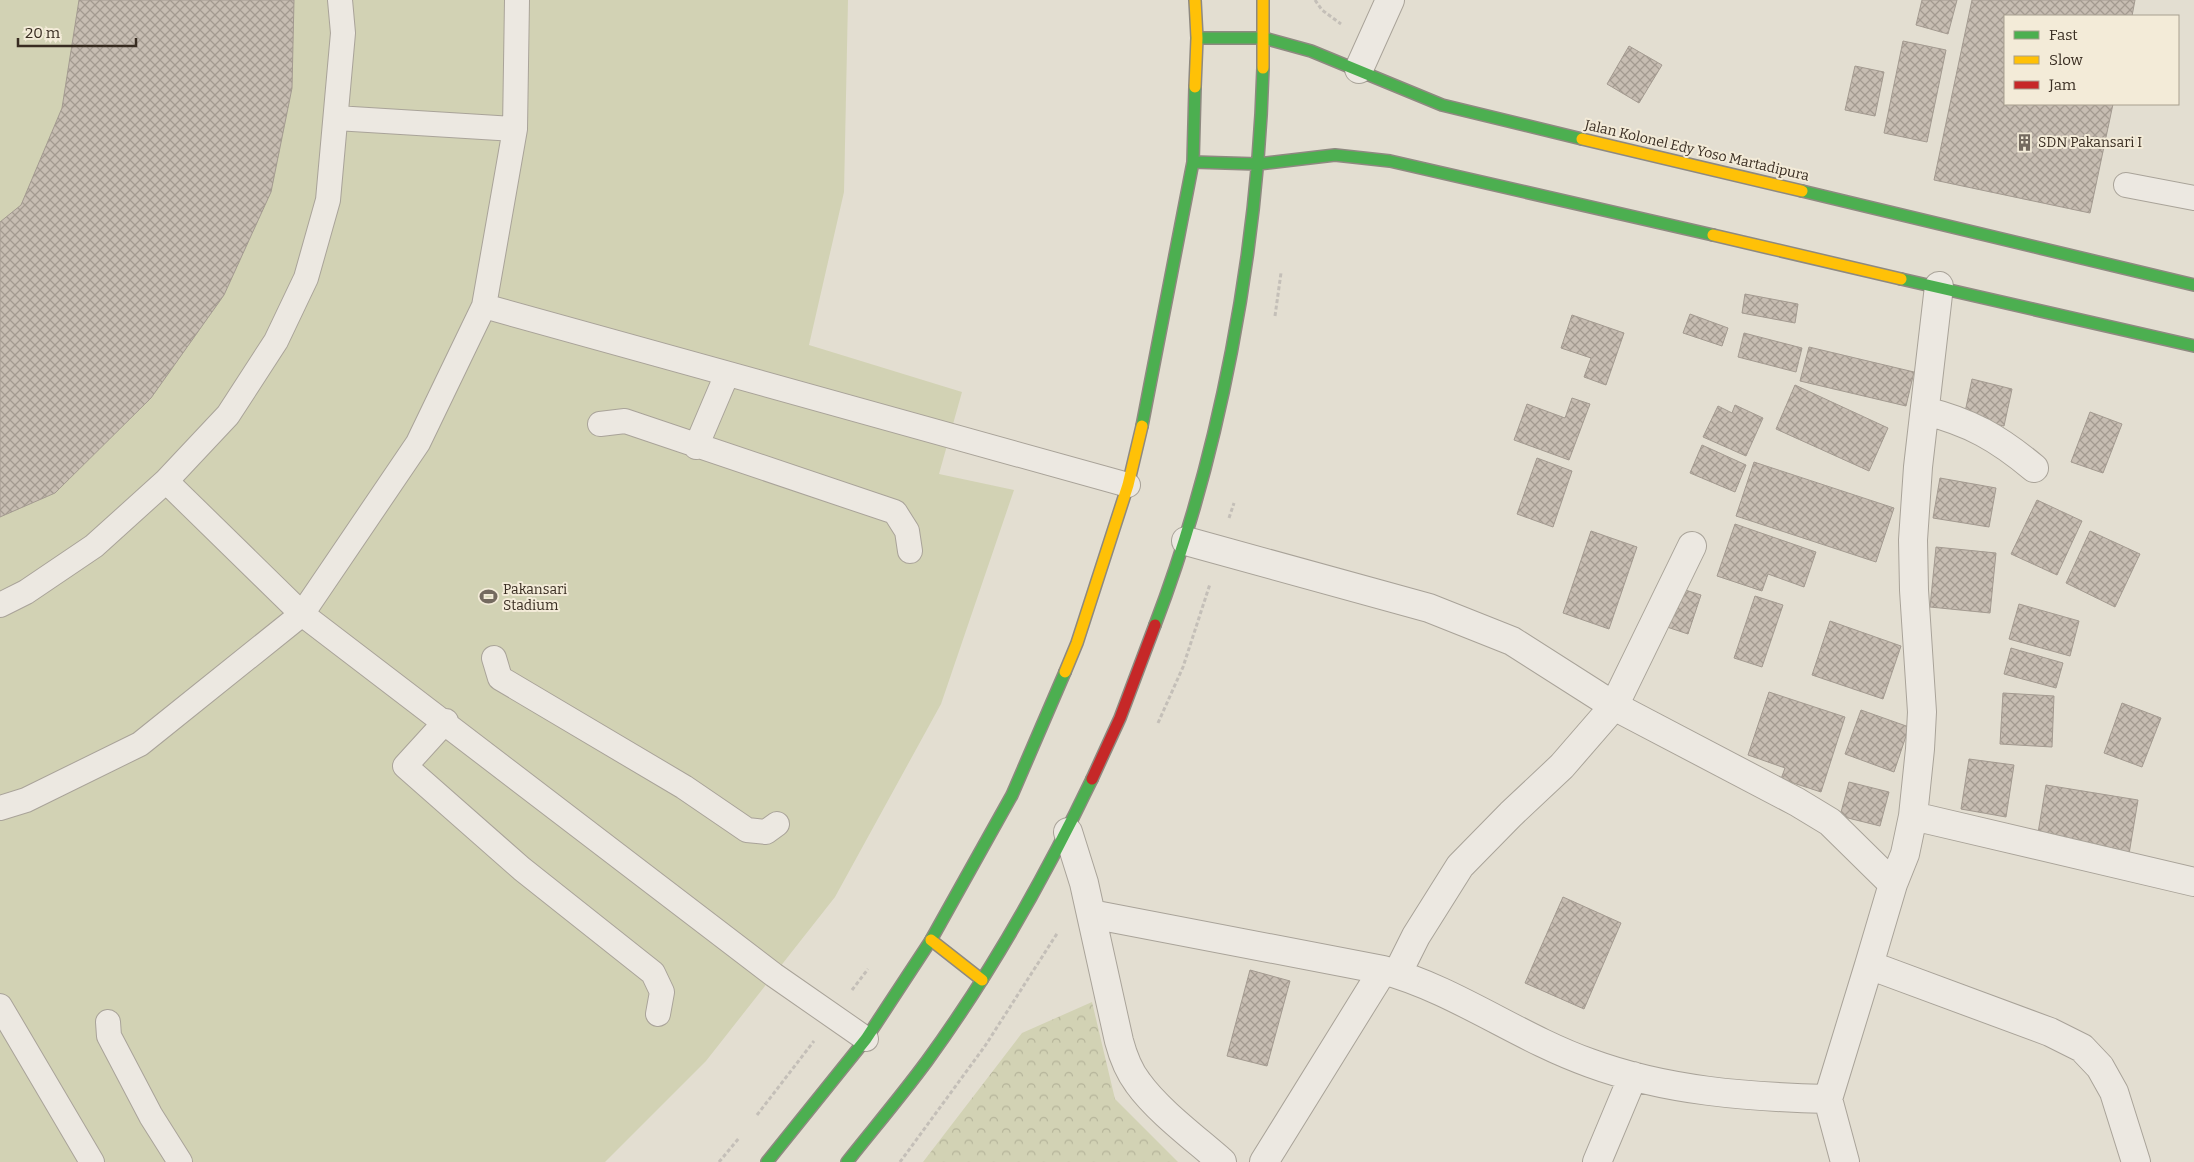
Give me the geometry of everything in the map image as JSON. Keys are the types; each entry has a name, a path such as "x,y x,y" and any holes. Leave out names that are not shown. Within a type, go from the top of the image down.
{"main road":[{"path":"767,1162 866,1039 931,940 1016,786 1078,643 1128,485 1140,437 1193,162 1197,38 1195,0"},
{"path":"847,1162 883,1120 982,980 1068,832 1133,689 1186,541 1210,456 1232,352 1248,258 1258,164 1264,38 1263,0"},
{"name":"Jalan Kolonel Edy Yoso Martadipura","path":"1197,38 1264,38 1311,51 1442,104 2194,285"},
{"path":"1193,162 1258,164 1335,155 1390,160 2194,346"},
{"path":"931,940 982,980"}],"street":[{"path":"1359,69 1390,0"},
{"path":"1845,1162 1828,1099 1893,884 1905,854 1913,816 1922,712 1914,590 1913,540 1918,467 1939,286"},
{"path":"1925,411 1963,421 1980,429 2010,448 2034,468"},
{"path":"1186,541 1429,608 1512,641 1614,706 1682,744 1797,802 1830,822 1893,884"},
{"path":"1264,1162 1416,936 1460,866 1562,766 1614,706 1692,546"},
{"path":"1913,816 2194,882"},
{"path":"1068,832 1091,914 1118,1041 1126,1063 1138,1084 1222,1162"},
{"path":"1091,914 1390,972 1438,990 1566,1053 1590,1063 1633,1076 1696,1090 1763,1097 1828,1099"},
{"path":"1870,965 2050,1032 2082,1048 2100,1067 2114,1092 2136,1162"},
{"path":"1597,1162 1633,1076"}],"lane":[{"path":"0,605 26,592 94,546 166,481 228,415 276,341 306,278 328,200 343,33 340,0"},
{"path":"0,808 26,800 140,744 302,614 418,443 484,306 515,129 517,0"},
{"path":"336,118 515,129"},
{"path":"2126,185 2194,198"},
{"path":"484,306 1128,485"},
{"path":"696,446 727,374"},
{"path":"600,424 626,421 895,512 907,530 910,551"},
{"path":"166,481 302,614 446,721 774,975 866,1039"},
{"path":"494,658 500,678 684,787 747,830 766,832 777,824"},
{"path":"446,721 405,766 522,869 654,973 662,992 658,1014"},
{"path":"0,1006 92,1162"},
{"path":"108,1022 109,1036 151,1116 180,1162"}],"path":[{"path":"755,1118 870,965"},
{"path":"719,1162 743,1133"}],"green space":[{"name":"Pakansari Stadium","path":"0,0 848,0 844,192 809,345 962,392 939,474 1014,490 941,704 835,897 706,1061 605,1162 0,1162"},
{"path":"1092,1002 1115,1099 1178,1162 923,1162 1022,1033"}],"building":[{"path":"79,0 294,0 292,88 271,192 224,295 151,398 55,493 0,517 0,222 21,205 62,108"},
{"path":"1922,0 1957,0 1948,34 1916,25"},
{"name":"SDN Pakansari I","path":"1972,0 2135,0 2132,15 2004,15 2004,105 2113,105 2090,213 1934,180"},
{"path":"1903,41 1946,50 1927,142 1884,133"},
{"path":"1629,46 1662,65 1639,103 1607,84"},
{"path":"1855,66 1884,72 1875,116 1845,110"},
{"path":"1745,294 1798,304 1795,323 1742,313"},
{"path":"1690,314 1728,328 1722,346 1683,333"},
{"path":"1572,315 1624,333 1606,385 1584,377 1591,358 1561,348"},
{"path":"1744,333 1802,348 1796,372 1738,357"},
{"path":"1809,347 1914,372 1906,406 1800,381"},
{"path":"1972,379 2012,389 2004,426 1964,417"},
{"path":"1795,385 1888,428 1869,471 1776,429"},
{"path":"1572,398 1590,404 1569,460 1514,440 1527,404 1565,418"},
{"path":"1735,405 1763,418 1746,456 1703,437 1718,406 1732,413"},
{"path":"2090,412 2122,424 2103,473 2071,462"},
{"path":"1702,445 1746,465 1735,492 1690,473"},
{"path":"1537,458 1572,471 1553,527 1517,514"},
{"path":"1754,462 1894,508 1876,562 1736,516"},
{"path":"1940,478 1996,488 1989,527 1933,518"},
{"path":"2037,500 2082,521 2057,575 2011,554"},
{"path":"1735,524 1816,552 1804,587 1768,574 1762,591 1717,576"},
{"path":"1591,531 1637,547 1609,629 1563,613"},
{"path":"2090,531 2140,554 2115,607 2066,583"},
{"path":"1936,547 1996,553 1990,613 1930,607"},
{"path":"1676,587 1701,595 1688,634 1664,626"},
{"path":"1755,596 1783,605 1762,667 1734,658"},
{"path":"2019,604 2079,621 2070,656 2009,639"},
{"path":"1830,621 1901,646 1883,699 1812,675"},
{"path":"2011,648 2063,663 2056,688 2004,674"},
{"path":"1769,692 1845,717 1821,792 1781,779 1785,768 1748,755"},
{"path":"2003,693 2054,696 2052,747 2000,744"},
{"path":"2122,703 2161,718 2142,767 2104,753"},
{"path":"1861,710 1909,727 1894,772 1845,754"},
{"path":"1969,759 2014,765 2006,817 1961,809"},
{"path":"1849,782 1889,792 1880,826 1840,816"},
{"path":"2046,785 2138,800 2129,854 2037,839"},
{"path":"1563,897 1621,923 1584,1009 1525,983"},
{"path":"1250,970 1290,981 1267,1066 1227,1056"}],"traffic: fast":[{"path":"1197,38 1264,38 1311,51 1442,105 1582,139"},
{"path":"1155,625 1199,492 1232,351 1253,208 1260,137 1263,68"},
{"path":"1142,426 1193,162 1195,87"},
{"path":"1193,162 1258,164 1335,155 1390,161 1713,235"},
{"path":"1802,191 2194,285"},
{"path":"1901,279 2194,346"},
{"path":"767,1162 866,1039 931,940 1012,795 1065,672"},
{"path":"847,1162 917,1074 973,994 1036,888 1092,779"}],"traffic: slow":[{"path":"1195,0 1197,38 1195,87"},
{"path":"1263,0 1263,68"},
{"path":"1582,139 1802,191"},
{"path":"1713,235 1901,279"},
{"path":"1065,672 1077,643 1128,485 1142,426"},
{"path":"931,940 982,980"}],"traffic: jam":[{"path":"1092,779 1120,718 1155,625"}],"place":[{"name":"SDN Pakansari I","path":"2024,142"},
{"name":"Pakansari Stadium","path":"489,597"}]}
